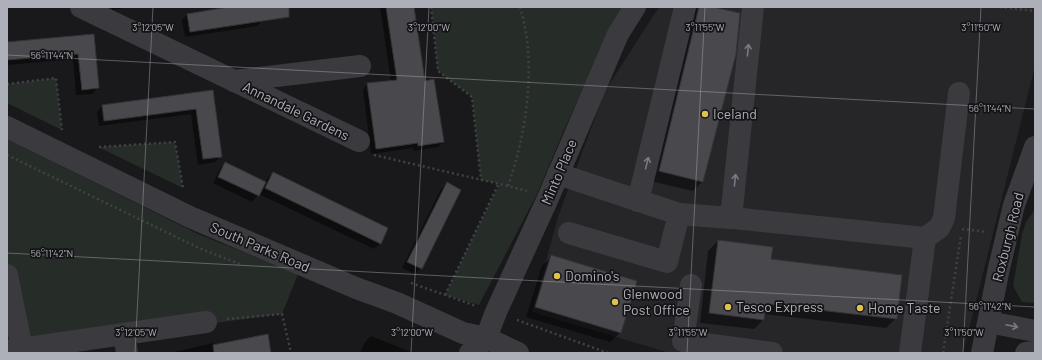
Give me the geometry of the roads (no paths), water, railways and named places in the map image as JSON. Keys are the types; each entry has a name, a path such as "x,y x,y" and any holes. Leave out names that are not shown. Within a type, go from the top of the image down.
{"street":[{"name":"Annandale Gardens","path":"81,7 359,141"},
{"name":"Minto Place","path":"486,338 618,34 635,7"},
{"path":"638,201 685,7"},
{"path":"731,218 753,7"},
{"name":"Annandale Gardens","path":"234,81 360,66"},
{"path":"558,174 679,214 733,218 925,238 939,228 944,218 959,93"},
{"name":"South Parks Road","path":"7,127 190,217 356,288 397,303 463,333 486,338 518,353"},
{"name":"Roxburgh Road","path":"982,353 999,268 1014,205 1033,156"},
{"path":"569,233 667,262 679,214"},
{"path":"910,353 925,238"},
{"path":"7,275 14,350 126,344 206,322"},
{"path":"691,285 683,341 772,353"},
{"path":"988,322 1035,331"},
{"path":"470,353 486,338"},
{"path":"1026,353 1035,352"}],"place":[{"name":"Iceland","path":"705,114"},
{"name":"Domino's","path":"557,276"},
{"name":"Glenwood Post Office","path":"615,302"},
{"name":"Tesco Express","path":"728,307"},
{"name":"Home Taste","path":"860,308"}]}
